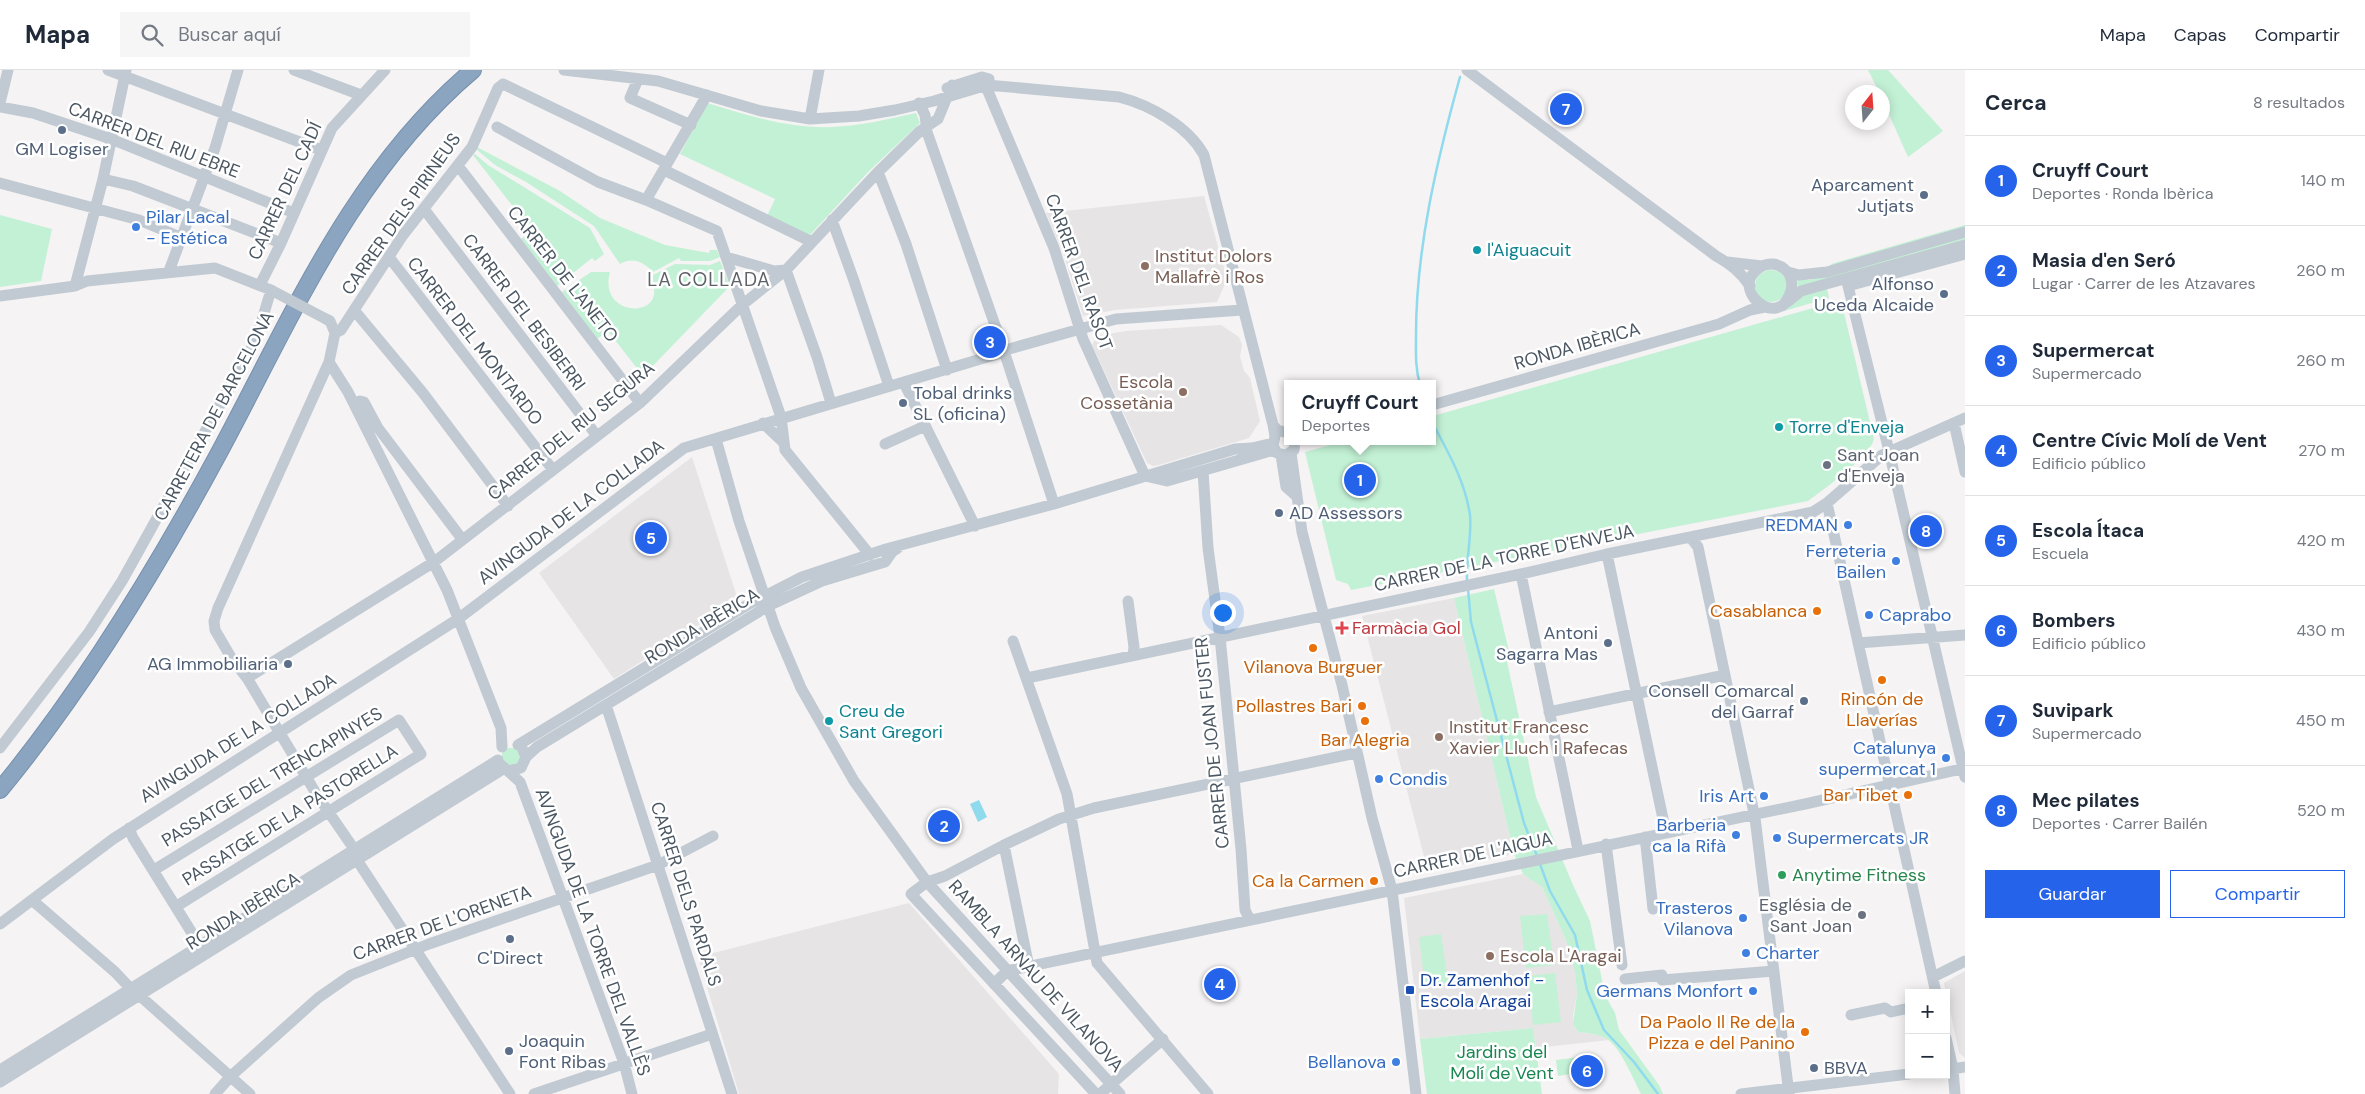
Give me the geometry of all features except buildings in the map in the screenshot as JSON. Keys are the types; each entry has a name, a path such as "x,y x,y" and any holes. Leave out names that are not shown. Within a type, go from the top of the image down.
{"highway":[{"name":"CARRETERA DE BARCELONA","path":"0,790 42,736 140,591 207,476 302,292 355,203 411,130 474,70"}],"street":[{"path":"0,105 8,70"},
{"path":"108,70 126,72 224,114 321,150"},
{"path":"170,272 180,237 203,177 238,70"},
{"path":"294,70 361,95"},
{"name":"CARRER DEL CADÍ","path":"260,285 281,243 332,128 385,70"},
{"path":"564,70 658,81 761,111 810,119 859,116 919,103 950,91 985,81 1005,85 1119,97 1134,101 1175,124 1200,148 1210,171 1242,310 1284,438"},
{"path":"810,119 819,70"},
{"path":"1467,70 1716,256 1727,262 1740,273 1758,303 1765,307"},
{"path":"75,286 103,179 126,72"},
{"path":"638,79 630,98 691,124"},
{"name":"CARRER DEL RASOT","path":"985,81 1054,248 1083,340 1145,476"},
{"name":"CARRER DELS PIRINEUS","path":"335,333 341,330 389,257 424,209 459,167 472,147 498,88 503,84 665,166"},
{"name":"CARRER DEL RIU SEGURA","path":"247,678 434,562 640,403 742,305 786,270 878,172 920,131 926,129 938,119 950,91"},
{"path":"646,200 708,95"},
{"path":"919,103 925,115 926,129 1004,352 1054,504"},
{"name":"CARRER DEL RIU EBRE","path":"0,105 33,113 111,140 294,213"},
{"path":"497,127 598,182 646,200 717,231 781,417 785,450 870,555"},
{"path":"665,166 812,242"},
{"name":"CARRER DE L'ANETO","path":"459,167 640,403"},
{"path":"878,172 906,244 947,370"},
{"path":"103,179 133,186 281,243"},
{"path":"0,183 139,220 180,237"},
{"name":"CARRER DEL BESIBERRI","path":"424,209 597,436"},
{"path":"832,220 889,386"},
{"path":"1727,262 1762,266 1778,265 1788,272 1799,275 1827,272 1965,232"},
{"path":"1847,282 1965,244"},
{"path":"1782,306 1801,291 1965,254"},
{"name":"CARRER DEL MONTARDO","path":"389,257 553,470"},
{"path":"726,257 774,272 786,270 818,357 831,403"},
{"path":"1730,319 1750,290 1751,277 1762,266"},
{"path":"0,296 75,286 87,280 215,268 271,290 330,321 335,333 329,362 218,608 214,621 215,630 232,659 247,678 305,776 510,1094"},
{"path":"1782,306 1790,297 1793,288 1788,272"},
{"path":"1847,282 1889,451 1964,771"},
{"path":"0,748 89,632 122,581 256,340 271,290"},
{"name":"RONDA IBÈRICA","path":"1436,404 1719,324 1765,307 1774,308 1782,306"},
{"path":"354,310 424,394 508,506"},
{"name":"AVINGUDA DE LA COLLADA","path":"0,924 130,828 458,619 684,448 781,417 1116,319 1242,310"},
{"path":"329,362 348,392 434,562 501,728 502,747 498,753 503,767"},
{"path":"904,382 975,526"},
{"path":"394,486 360,401 364,402 378,428 462,539"},
{"name":"CARRER DE LA TORRE D'ENVEJA","path":"1027,678 1813,512 1827,503 1882,455 1965,418"},
{"path":"763,423 783,442"},
{"path":"1954,423 1965,472"},
{"path":"885,444 925,426"},
{"name":"RAMBLA ARNAU DE VILANOVA","path":"716,439 739,521 766,600 801,688 861,793 927,882 1120,1094"},
{"name":"RONDA IBÈRICA","path":"1145,476 1167,481 1203,471 1284,441"},
{"name":"RONDA IBÈRICA","path":"502,747 511,744 517,745 818,571 904,545 1054,504 1235,449 1252,448 1284,441"},
{"path":"1285,445 1286,487 1295,495 1301,530 1342,685 1356,753 1392,890 1416,1094"},
{"name":"CARRER DE JOAN FUSTER","path":"1203,471 1241,849 1244,910 1250,920"},
{"path":"1827,503 1935,989"},
{"path":"1691,538 1698,547 1754,813 1789,1091"},
{"name":"RONDA IBÈRICA","path":"0,1070 135,992 200,946 503,767 524,762 537,747 606,705 766,600 885,562 892,552 904,545"},
{"path":"1607,554 1666,833"},
{"path":"1521,574 1578,850"},
{"path":"1128,601 1134,647 1133,655"},
{"path":"1858,642 1965,635"},
{"path":"1013,641 1067,794 1097,962 1208,1094"},
{"path":"1549,712 1724,675"},
{"name":"CARRER DELS PARDALS","path":"606,705 732,1094"},
{"name":"PASSATGE DEL TRENCAPINYES","path":"154,870 399,720 421,754"},
{"path":"501,728 524,750 524,762"},
{"path":"927,882 945,876 1004,845 1071,815 1094,808 1356,753"},
{"name":"PASSATGE DE LA PASTORELLA","path":"177,906 421,754"},
{"name":"AVINGUDA DE LA TORRE DEL VALLÈS","path":"520,782 524,762"},
{"name":"AVINGUDA DE LA TORRE DEL VALLÈS","path":"503,767 520,782 624,1063 632,1094"},
{"name":"CARRER DE L'AIGUA","path":"1007,971 1519,862 1964,771"},
{"path":"130,828 133,838 177,906 200,946"},
{"name":"CARRER DE L'ORENETA","path":"215,1094 231,1076 318,998 351,975 417,949 658,865 713,836"},
{"path":"1645,837 1653,909"},
{"path":"1606,844 1622,965"},
{"path":"1004,845 1029,967"},
{"name":"RONDA IBÈRICA","path":"0,1082 135,992 355,854"},
{"name":"RAMBLA ARNAU DE VILANOVA","path":"927,882 911,894 1098,1094"},
{"path":"32,900 250,1094"},
{"path":"1933,977 1965,961"},
{"path":"994,984 1007,971"},
{"path":"1624,979 1662,975 1662,980 1774,971"},
{"path":"1851,1014 1885,1008 1891,1012 1905,1009"},
{"path":"534,1094 712,1034"},
{"path":"1098,1094 1112,1085 1163,1039"},
{"path":"1955,1094 1950,1069 1965,1067"},
{"path":"1741,1094 1789,1091 1905,1075"}],"shaded area":[{"name":"Institut Dolors Mallafrè i Ros","path":"1204,196 1227,279 1217,302 1115,310 1083,316 1063,253 1046,213"},
{"name":"Escola Cossetània","path":"1221,325 1239,337 1242,345 1240,356 1244,371 1250,378 1260,421 1249,438 1159,465 1153,466 1147,463 1092,345 1097,336 1126,331"},
{"path":"692,457 738,600 614,679 539,573"},
{"name":"Institut Francesc Xavier Lluch i Rafecas","path":"1454,598 1514,854 1428,872 1362,616"},
{"name":"Escola L'Aragai","path":"1523,874 1542,887 1566,940 1575,972 1577,993 1573,1016 1574,1026 1578,1032 1598,1035 1609,1040 1536,1048 1533,1028 1420,1039 1404,898"},
{"path":"909,903 1059,1074 1058,1094 739,1094 698,957"},
{"path":"1965,971 1965,1058 1959,1053 1950,1011 1950,989 1945,989 1944,983"}],"green space":[{"path":"1868,70 1888,70 1943,131 1908,157 1890,117 1890,85 1876,85"},
{"path":"707,103 768,120 800,126 832,127 853,125 916,113 920,123 870,170 809,236 767,216 775,199 680,154"},
{"path":"477,147 560,191 600,218 665,245 709,253 710,250 717,250 720,257 710,261 681,261 679,258 653,272 637,261 620,264 594,226 526,182 495,165 476,149"},
{"path":"475,154 488,165 590,228 604,254 595,261 592,258 557,286 521,239 532,231 473,155"},
{"path":"0,215 52,229 41,281 0,287"},
{"path":"1965,225 1965,228 1832,266 1831,264"},
{"path":"1965,237 1965,240 1798,287 1797,279 1810,280"},
{"path":"720,261 730,286 643,376 608,331 597,339 562,292 591,272 610,272 609,285 612,296 618,303 626,307 644,307 651,302 654,295 653,275 675,264 710,265"},
{"path":"1771,270 1777,271 1782,275 1786,280 1786,292 1782,297 1777,301 1771,302 1765,301 1760,297 1756,292 1755,286 1756,280 1760,275 1765,271"},
{"path":"1827,289 1829,298 1784,311 1803,295"},
{"path":"1841,300 1874,439 1871,446 1856,463 1808,501 1351,590 1348,584 1336,580 1305,452 1330,445 1436,445 1436,415"},
{"path":"1494,589 1509,651 1505,652 1536,797 1590,921 1605,995 1615,1013 1619,1030 1659,1085 1663,1094 1641,1094 1621,1055 1611,1042 1599,1036 1578,1032 1573,1024 1577,993 1575,972 1566,940 1542,887 1523,874 1514,854 1454,598"},
{"path":"508,748 515,748 520,752 520,764 510,767 502,758 502,753"},
{"path":"1547,914 1554,965 1526,968 1520,916"},
{"path":"1441,934 1448,982 1425,985 1419,937"},
{"path":"1555,973 1561,1022 1533,1025 1528,976"},
{"name":"Jardins del Molí de Vent","path":"1533,1028 1542,1094 1427,1094 1420,1039"},
{"path":"1588,1056 1590,1071 1558,1076 1556,1060"}],"water":[{"path":"979,800 987,817 978,822 970,804"}],"waterway":[{"path":"1419,380 1416,354 1417,302 1424,237 1443,140 1460,77"},
{"path":"1436,429 1455,467 1468,502 1470,538 1467,581"},
{"path":"1468,589 1471,622 1524,823 1537,856"},
{"path":"1540,864 1550,891 1575,935 1587,990 1604,1030 1634,1062 1658,1094"}],"place":[{"name":"Suvipark","path":"1566,109"},
{"name":"GM Logiser","path":"62,130"},
{"name":"Aparcament Jutjats","path":"1924,195"},
{"name":"Pilar Lacal - Estética","path":"136,227"},
{"name":"l'Aiguacuit","path":"1477,250"},
{"name":"Institut Dolors Mallafrè i Ros","path":"1145,266"},
{"name":"Alfonso Uceda Alcaide","path":"1944,294"},
{"name":"Supermercat","path":"990,342"},
{"name":"Escola Cossetània","path":"1183,392"},
{"name":"Tobal drinks SL (oficina)","path":"903,403"},
{"name":"Torre d'Enveja","path":"1779,427"},
{"name":"Sant Joan d'Enveja","path":"1827,465"},
{"name":"Cruyff Court","path":"1360,480"},
{"name":"AD Assessors","path":"1279,513"},
{"name":"REDMAN","path":"1848,525"},
{"name":"Mec pilates","path":"1926,531"},
{"name":"Escola Ítaca","path":"651,538"},
{"name":"Ferreteria Bailen","path":"1896,561"},
{"name":"Casablanca","path":"1817,611"},
{"name":"Caprabo","path":"1869,615"},
{"name":"Farmàcia Gol","path":"1342,628"},
{"name":"Antoni Sagarra Mas","path":"1608,643"},
{"name":"Vilanova Burguer","path":"1313,648"},
{"name":"AG Immobiliaria","path":"288,664"},
{"name":"Rincón de Llaverías","path":"1882,680"},
{"name":"Consell Comarcal del Garraf","path":"1804,701"},
{"name":"Pollastres Bari","path":"1362,706"},
{"name":"Creu de Sant Gregori","path":"829,721"},
{"name":"Bar Alegria","path":"1365,721"},
{"name":"Institut Francesc Xavier Lluch i Rafecas","path":"1439,737"},
{"name":"Catalunya supermercat 1","path":"1946,758"},
{"name":"Condis","path":"1379,779"},
{"name":"Bar Tibet","path":"1908,795"},
{"name":"Iris Art","path":"1764,796"},
{"name":"Masia d'en Seró","path":"944,826"},
{"name":"Barberia ca la Rifà","path":"1736,835"},
{"name":"Supermercats JR","path":"1777,838"},
{"name":"Anytime Fitness","path":"1782,875"},
{"name":"Ca la Carmen","path":"1374,881"},
{"name":"Església de Sant Joan","path":"1862,915"},
{"name":"Trasteros Vilanova","path":"1743,918"},
{"name":"C'Direct","path":"510,939"},
{"name":"Charter","path":"1746,953"},
{"name":"Escola L'Aragai","path":"1490,956"},
{"name":"Centre Cívic Molí de Vent","path":"1220,984"},
{"name":"Dr. Zamenhof - Escola Aragai","path":"1410,990"},
{"name":"Germans Monfort","path":"1753,991"},
{"name":"Da Paolo Il Re de la Pizza e del Panino","path":"1805,1032"},
{"name":"Joaquin Font Ribas","path":"509,1051"},
{"name":"Bellanova","path":"1396,1062"},
{"name":"BBVA","path":"1814,1068"},
{"name":"Bombers","path":"1587,1071"}],"district":[{"name":"LA COLLADA","path":"709,279"}]}
